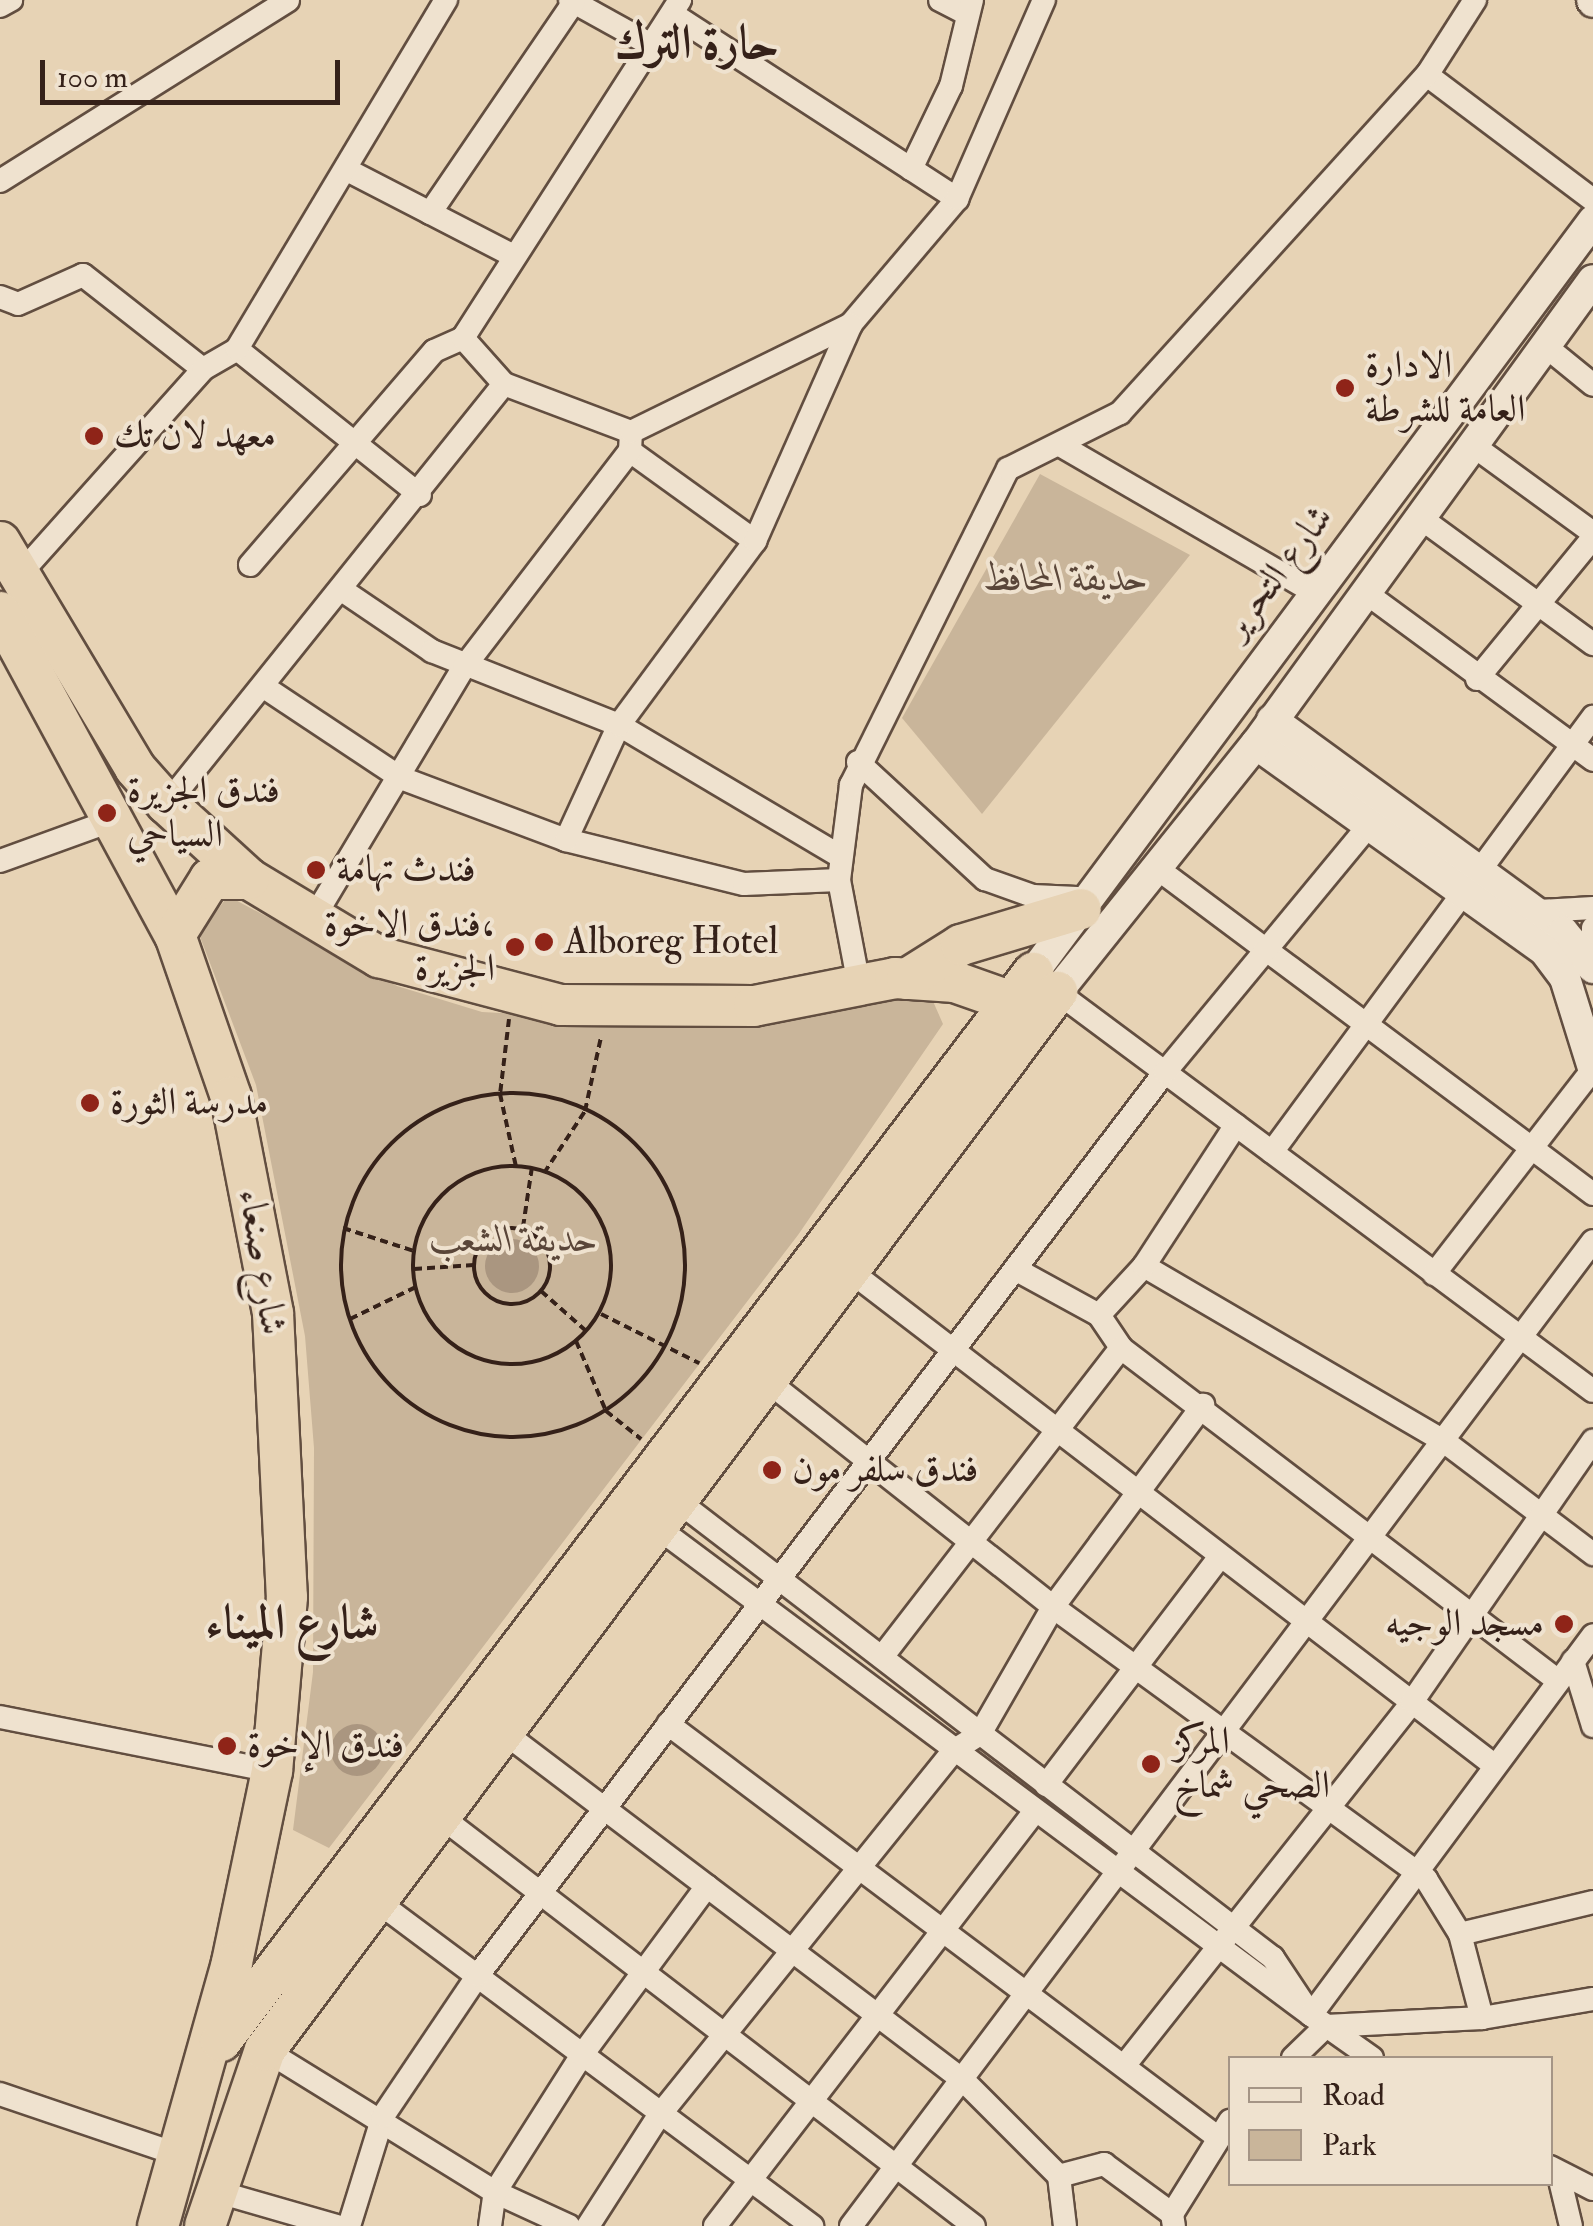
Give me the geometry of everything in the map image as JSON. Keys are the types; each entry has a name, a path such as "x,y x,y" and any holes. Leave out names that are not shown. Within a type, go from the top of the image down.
{"highway":[{"path":"10,558 135,768 167,804 249,879 419,974 512,995 608,1008 754,1006 907,979 1034,989"},
{"name":"شارع صنعاء","path":"0,612 176,935 231,1097 273,1313 287,1597 272,1772 232,1963 196,2096"},
{"path":"176,935 210,879 249,879"},
{"path":"907,979 960,945 1085,902"},
{"path":"158,2226 196,2096 228,2032 357,1892 440,1816 664,1511 850,1271 1034,989"},
{"path":"210,2209 265,2050 357,1892 664,1458 1034,989"}],"main road":[{"name":"شارع التحرير","path":"1034,989 1085,902 1593,222"},
{"path":"1034,989 1158,869 1422,519 1470,444 1593,280"},
{"path":"1318,586 1336,601 1361,599"},
{"path":"1288,626 1311,630 1321,651"},
{"path":"1264,732 1372,822 1533,910 1593,968"},
{"path":"1264,732 1468,877 1565,978 1593,1069"}],"street":[{"path":"0,6 12,0"},
{"path":"10,558 203,369 236,349 348,171 446,0"},
{"path":"911,169 951,86 970,7 940,0"},
{"path":"566,840 619,725 755,541 851,324 957,199 1044,0"},
{"path":"859,985 839,880 858,762 1008,469 1120,413 1427,74 1475,0"},
{"path":"430,213 572,1 653,46"},
{"path":"0,181 273,3"},
{"path":"250,565 358,445 434,351 463,338 677,8 957,199"},
{"path":"1427,74 1593,200"},
{"path":"348,171 514,256"},
{"path":"0,297 18,304 83,275 203,369"},
{"path":"314,918 464,667 630,442 851,324"},
{"path":"463,338 504,384 630,442 755,541"},
{"path":"1544,346 1593,384"},
{"path":"236,349 420,495"},
{"path":"167,804 420,495 504,384"},
{"path":"1470,444 1593,536 1478,678"},
{"path":"1060,445 1318,586"},
{"path":"1422,519 1593,644"},
{"path":"342,590 464,667 619,725 840,856"},
{"path":"1361,599 1478,678 1569,748 1593,760"},
{"path":"264,687 401,778 566,840 744,884 839,880"},
{"path":"1272,1152 1370,1020 1468,877 1593,717"},
{"path":"858,762 986,878 1033,896 1085,902"},
{"path":"0,861 116,819"},
{"path":"348,2226 383,2116 478,1975 1165,1072 1372,822"},
{"path":"1158,869 1370,1020 1534,1144 1593,1194"},
{"path":"1533,910 1593,908"},
{"path":"1593,928 1593,968"},
{"path":"1034,989 1165,1072 1592,1391"},
{"path":"1434,1274 1593,1069"},
{"path":"1099,1316 1144,1266 1236,1124"},
{"path":"851,2226 1310,1624 1593,1241"},
{"path":"1144,1266 1444,1443 1593,1554"},
{"path":"1015,1269 1099,1316 1121,1348 1203,1405 1557,1680"},
{"path":"850,1271 1219,1558 1494,1765"},
{"path":"882,1657 1121,1348"},
{"path":"766,1380 974,1540 1053,1607 1227,1733 1411,1875 1440,1892 1460,1934 1482,2018"},
{"path":"588,2226 658,2117 796,1954 859,1867 955,1750 980,1734 1053,1607 1203,1405"},
{"path":"1124,2066 1412,1702 1546,1516 1593,1441"},
{"path":"664,1511 779,1579 1234,1927 1273,1958 1318,2021"},
{"path":"664,1511 760,1605 1369,2056"},
{"path":"1046,1785 1219,1558"},
{"path":"1294,2056 1411,1875 1593,1634"},
{"path":"1573,1661 1593,1726"},
{"path":"0,1717 272,1772"},
{"path":"668,1724 1124,2066 1223,2128 1216,2154 1173,2220 1104,2164 1059,2176"},
{"path":"502,1730 962,2080 1059,2176 1065,2226"},
{"path":"715,2226 882,2019 944,1930 1036,1811"},
{"path":"440,1816 894,2170 974,2226"},
{"path":"490,2226 494,2192 582,2054 707,1886"},
{"path":"357,1892 478,1975 658,2117 812,2226"},
{"path":"1460,1934 1593,1902"},
{"path":"1318,2021 1482,2018 1593,1999"},
{"path":"265,2050 383,2116 494,2192 568,2226"},
{"path":"0,2094 178,2155"},
{"path":"1554,2170 1593,2188"},
{"path":"1554,2170 1570,2226"},
{"path":"210,2209 336,2226"}],"path":[{"path":"512,995 500,1094 516,1167"},
{"path":"544,1173 585,1111 608,1008"},
{"path":"500,1094 556,1097 617,1126 664,1180 684,1239 684,1299 668,1340 606,1411 546,1436 475,1435 402,1400 350,1319 338,1274 343,1228 373,1160 425,1114 500,1094"},
{"path":"516,1167 532,1167 572,1184 600,1217 612,1250 600,1314 576,1342 531,1364 492,1363 448,1342 416,1286 412,1269 414,1250 432,1204 463,1178 516,1167"},
{"path":"523,1229 532,1167"},
{"path":"343,1228 414,1250"},
{"path":"474,1266 495,1232 523,1229"},
{"path":"474,1266 493,1299 519,1304 541,1291 550,1259 523,1229"},
{"path":"412,1269 474,1266"},
{"path":"350,1319 416,1286"},
{"path":"541,1291 586,1331"},
{"path":"600,1314 668,1340 723,1381"},
{"path":"576,1342 606,1411 664,1458"}],"green space":[{"name":"حديقة المحافظ","path":"1040,474 1190,555 982,814 902,718"},
{"name":"حديقة الشعب","path":"228,896 397,986 482,1012 733,1026 823,1013 894,990 932,999 943,1024 798,1235 329,1848 293,1830 313,1672 314,1448 305,1336 256,1085 199,934"}],"shaded area":[{"path":"512,1239 531,1247 539,1266 531,1285 512,1293 493,1285 485,1266 493,1247"},
{"path":"357,1724 375,1732 383,1750 375,1768 357,1776 339,1768 331,1750 339,1732"}],"place":[{"name":"الادارة العامة للشرطة","path":"1345,388"},
{"name":"معهد لان تك","path":"94,436"},
{"name":"فندق الجزيرة السياحي","path":"107,813"},
{"name":"فندث تهامة","path":"316,870"},
{"name":"Alboreg Hotel","path":"544,942"},
{"name":"فندق الاخوة، الجزيرة","path":"515,947"},
{"name":"مدرسة الثورة","path":"90,1103"},
{"name":"فندق سلفر مون","path":"772,1470"},
{"name":"مسجد الوجيه","path":"1564,1624"},
{"name":"فندق الإخوة","path":"227,1746"},
{"name":"المركز الصحي شماخ","path":"1151,1764"}],"district":[{"name":"حارة الترك","path":"697,44"},
{"name":"شارع الميناء","path":"292,1624"}]}
